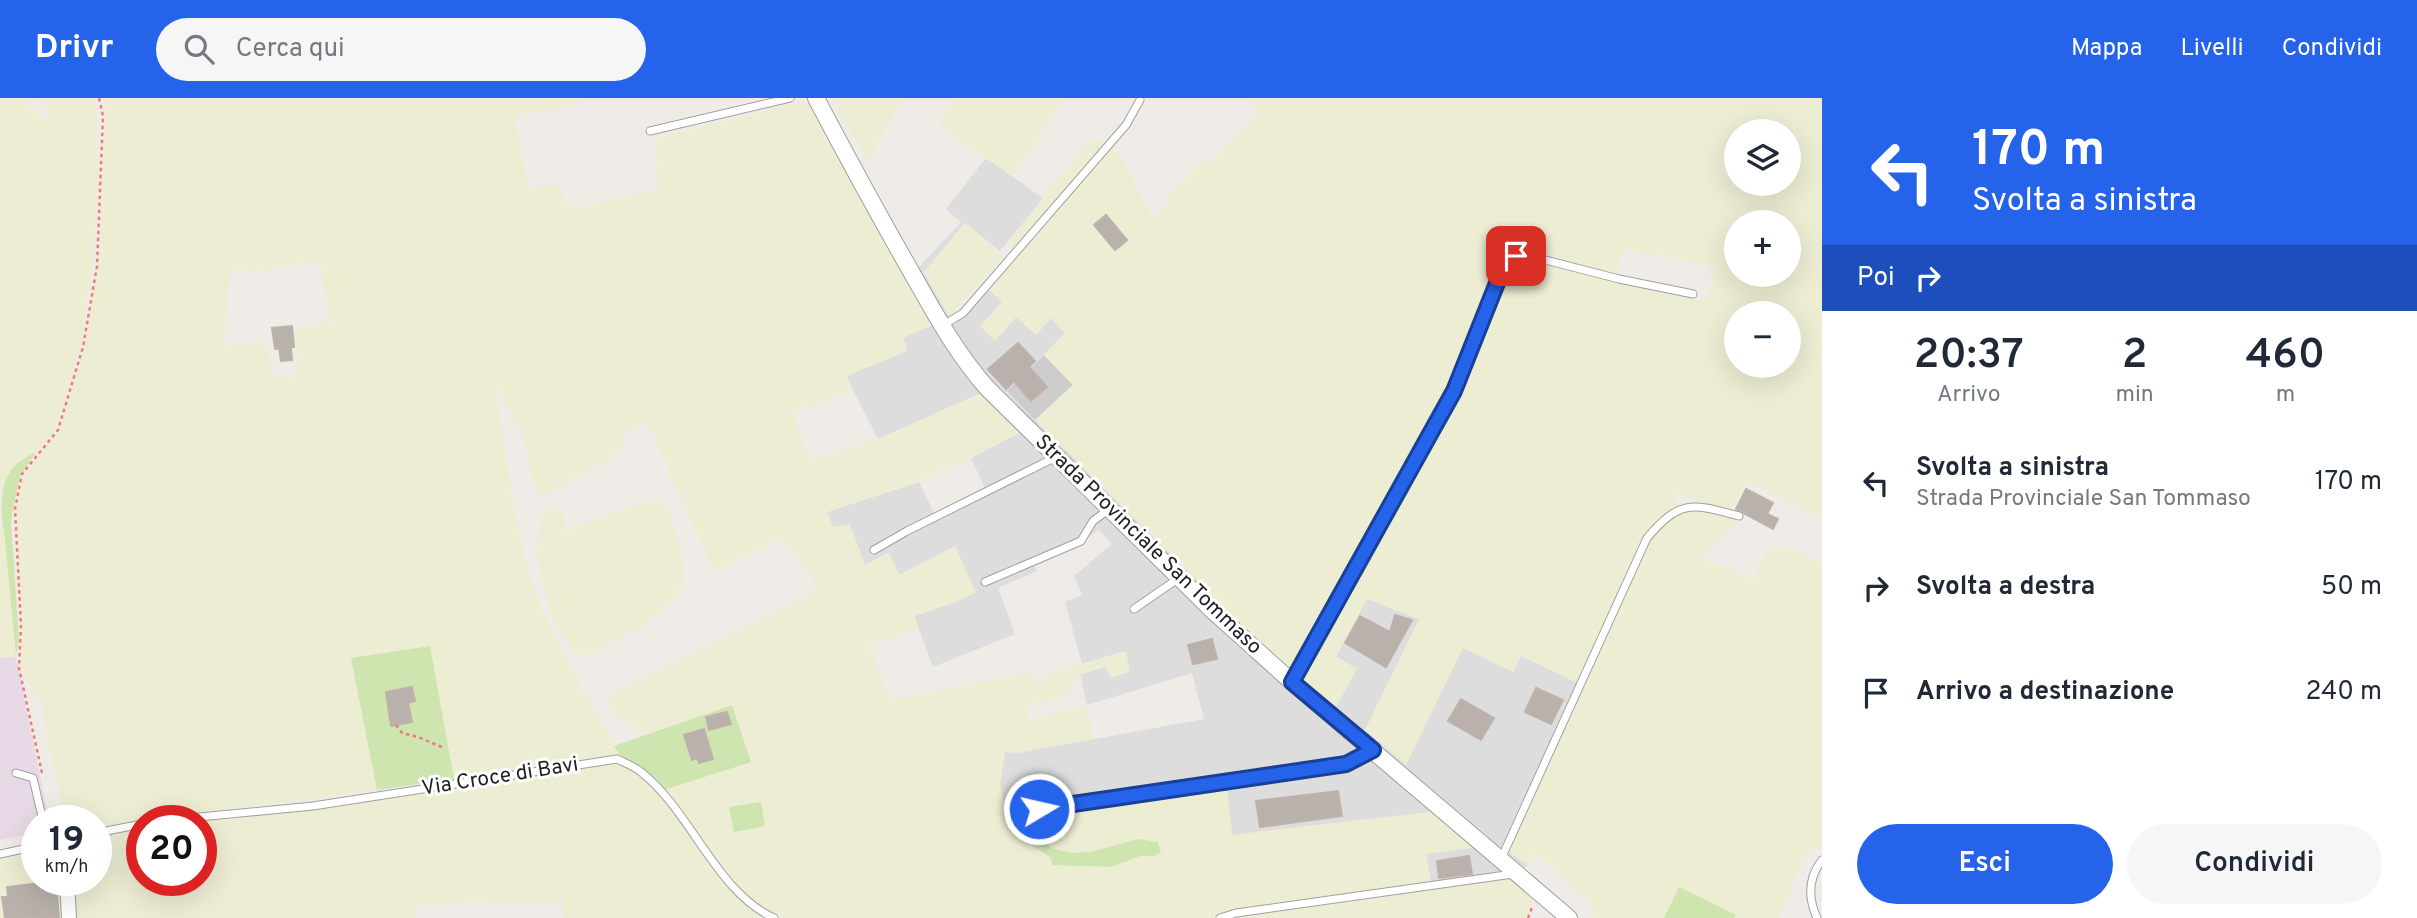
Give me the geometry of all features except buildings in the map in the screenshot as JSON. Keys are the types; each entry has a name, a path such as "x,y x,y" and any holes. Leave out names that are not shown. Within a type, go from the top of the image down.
{"street":[{"name":"Strada Provinciale San Tommaso","path":"816,98 941,326 973,372 1179,578 1292,682 1569,918"},
{"path":"68,896 69,918"}],"lane":[{"path":"650,131 790,98"},
{"path":"941,326 963,313 1126,125 1140,100"},
{"path":"1292,682 1454,391 1503,268 1510,260 1526,255 1619,279 1693,294"},
{"path":"874,550 1056,457"},
{"path":"1501,860 1647,538 1659,524 1687,506 1699,506 1739,516"},
{"path":"985,582 1081,541 1093,521 1108,509"},
{"path":"1134,609 1179,578"},
{"path":"1039,809 1346,764 1373,750"},
{"name":"Via Croce di Bavi","path":"217,815 313,806 617,759 639,770 662,791 742,897 758,911 774,918"},
{"path":"16,773 33,778 39,805"},
{"path":"0,854 21,849"},
{"path":"1817,918 1810,894 1814,872 1822,860"},
{"path":"1220,918 1236,913 1517,874"}],"path":[{"path":"43,777 19,668 21,626 15,509 22,474 58,430 83,347 97,253 103,116 99,98"},
{"path":"396,725 402,733 444,748"}],"shaded area":[{"path":"986,158 1043,198 1000,251 965,223 924,272 954,325 988,288 1002,302 995,341 1016,317 1036,335 1051,317 1065,333 1007,392 1294,673 1336,706 1336,657 1367,599 1420,620 1365,730 1463,647 1513,672 1521,655 1580,684 1503,847 1528,865 1516,877 1433,890 1425,854 1479,847 1438,811 1232,835 1227,789 1005,813 1000,783 1005,752 1017,753 1204,719 1192,673 1087,705 1080,674 1105,667 1125,651 1082,664 1065,602 1082,595 1074,576 1112,544 1099,530 1075,546 1034,564 1037,571 998,588 1015,634 933,667 914,616 975,592 955,547 899,575 865,566 861,556 833,527 827,512 919,482 934,513 985,488 971,458 1019,433 979,394 878,439 846,376 907,351 903,339 905,277 920,266 961,222 946,209"},
{"path":"1044,355 1073,385 1035,420 1007,391"},
{"path":"16,656 46,805 21,805 21,836 0,840 0,658"}],"green space":[{"path":"0,98 23,98 46,121 52,119 41,98 95,98 99,186 82,339 64,407 57,428 36,452 20,461 8,474 0,495"},
{"path":"102,98 578,98 579,104 514,117 529,188 559,186 570,209 658,190 655,138 813,99 931,326 903,338 907,351 847,376 853,390 793,412 810,461 878,439 979,394 1019,433 919,482 827,512 833,527 850,524 865,565 889,552 899,575 955,546 976,593 915,616 918,627 870,646 889,701 1030,673 1033,684 1059,671 1126,651 1130,672 1111,678 1105,667 1075,676 1070,694 1026,706 1028,720 1087,705 1094,739 1017,753 1005,752 1000,783 1005,813 1227,788 1232,835 1438,811 1480,846 1426,854 1431,883 1233,912 1212,918 786,918 769,914 741,890 664,790 750,762 732,705 645,734 619,717 604,698 819,590 784,538 714,572 648,424 626,431 621,451 550,493 536,494 520,428 495,386 513,503 528,572 554,638 619,754 454,779 429,646 351,658 377,790 217,810 217,805 126,805 126,824 112,826 112,805 63,805 43,720 43,704 20,664 22,619 18,575 17,501 23,476 60,428 82,356 100,250 105,111","holes":["319,260 330,321 293,331 298,367 291,378 274,376 265,342 224,345 230,271 258,272","1015,813 1051,848 1071,854 1090,852 1139,839 1154,856 1140,856 1112,867 1081,866 1051,858 1013,832"]},
{"path":"833,98 902,98 868,163"},
{"path":"955,98 1064,98 1012,176 939,126"},
{"path":"1245,98 1822,98 1822,518 1747,481 1731,510 1677,495 1673,502 1736,521 1700,557 1753,578 1768,550 1787,547 1822,563 1822,849 1806,851 1779,918 1734,918 1735,915 1679,888 1664,918 1594,918 1590,914 1590,902 1534,853 1528,865 1507,851 1580,684 1521,656 1513,672 1463,648 1406,765 1365,730 1419,619 1367,599 1336,656 1357,669 1336,707 1297,675 1428,450 1457,394 1514,260 1527,256 1708,301 1715,266 1624,249 1616,275 1518,250 1504,261 1453,388 1294,673 1249,632 1035,420 1073,385 1044,355 1065,333 1051,318 1036,335 1016,317 995,341 980,326 1002,302 988,288 1017,253 1007,245 1086,143 1095,138 1112,145 1124,162 1153,220 1165,207 1167,198 1198,164 1211,160 1259,116","holes":["1105,215 1127,240 1116,250 1094,225"]},
{"path":"965,223 1004,257 949,317 924,272"},
{"path":"36,452 20,476 11,519 19,641 16,656 2,501 4,485 10,472 22,460"},
{"path":"659,497 669,512 682,554 684,581 674,598 640,630 630,631 590,655 579,657 555,625 547,601 536,551 541,515 550,508 558,508 564,515 566,530"},
{"path":"0,525 4,530 16,656 0,658"},
{"path":"430,646 454,779 377,790 351,658"},
{"path":"732,705 751,762 664,790 619,754 614,746"},
{"path":"614,763 630,769 655,789 744,901 766,918 563,918 562,901 416,905 416,918 74,918 72,896 112,896 112,832 126,829 126,896 217,896 217,818 316,810"},
{"path":"761,802 765,826 734,832 729,807"},
{"path":"1015,812 1051,848 1071,853 1090,852 1139,839 1158,842 1161,852 1154,856 1140,856 1112,867 1052,865 1051,858 1013,832"},
{"path":"21,855 21,896 63,896 65,918 0,918 0,860"},
{"path":"1516,877 1535,891 1527,918 1244,918 1245,914 1339,904"},
{"path":"1679,887 1736,915 1734,918 1664,918"}],"route":[{"path":"1039,809 1346,764 1373,750 1292,682 1454,391 1503,268 1516,256"}]}
